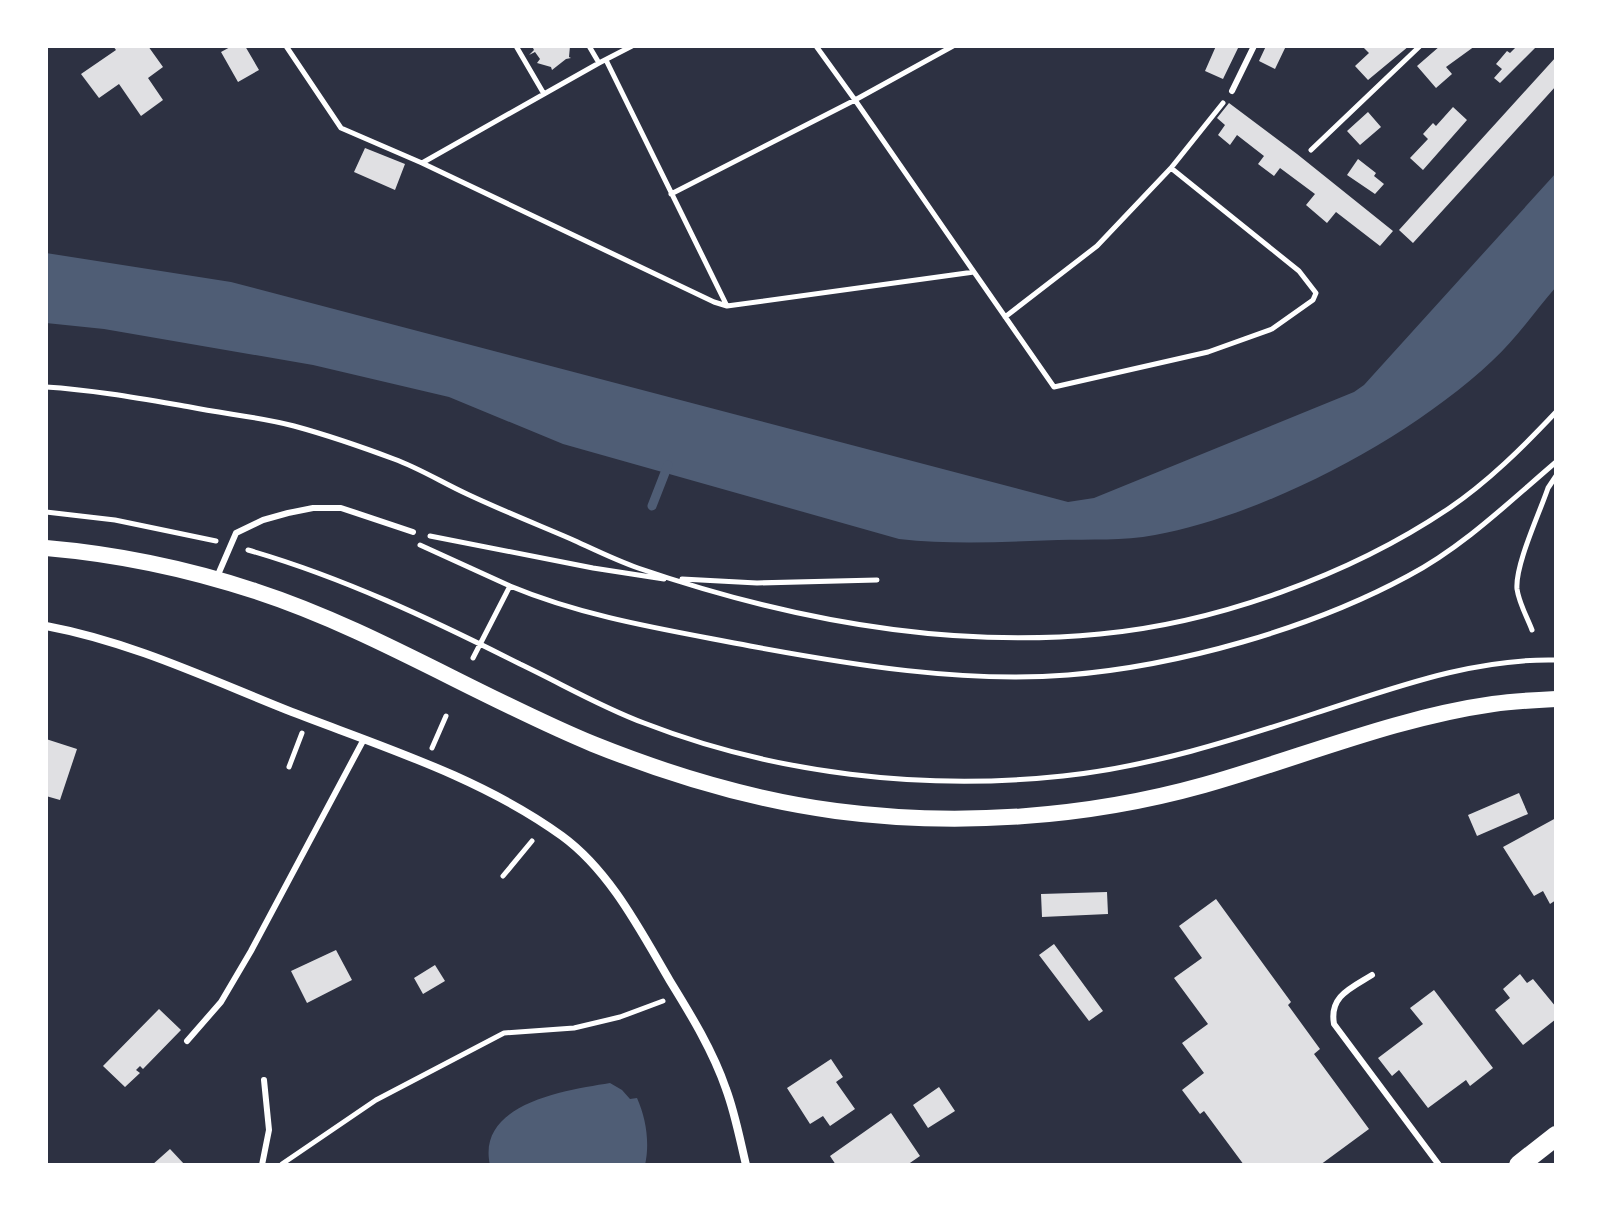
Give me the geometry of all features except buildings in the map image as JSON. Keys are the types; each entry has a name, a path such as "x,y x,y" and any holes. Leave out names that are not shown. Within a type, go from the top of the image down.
{"main road":[{"path":"46,548 112,556 254,591 330,620 592,744 720,787 833,811 974,818 1079,810 1201,786 1444,713 1494,703 1556,699"},
{"path":"1519,1165 1556,1136"}],"street":[{"path":"46,626 95,637 161,658 364,739 473,785 563,837 589,860 612,888 679,996 725,1086 746,1165"}],"lane":[{"path":"1232,91 1254,46"},
{"path":"215,581 232,537 246,527 276,516 313,508 341,508 413,532"},
{"path":"187,1041 221,1002 251,951 364,739"},
{"path":"1372,975 1338,997 1333,1007 1334,1024 1439,1165"},
{"path":"262,1165 269,1130 264,1080"}],"path":[{"path":"286,46 341,128 727,306 974,272"},
{"path":"516,46 544,94"},
{"path":"589,46 599,63"},
{"path":"422,163 632,46"},
{"path":"816,46 1054,387 1208,352 1272,329 1313,300 1315,291 1299,271 1171,168"},
{"path":"671,194 953,46"},
{"path":"1311,150 1420,46"},
{"path":"606,60 727,306"},
{"path":"1005,317 1097,246 1171,168 1232,91"},
{"path":"46,387 159,402 292,425 398,460 467,494 634,567 725,596 816,616 979,637 1101,634 1157,626 1195,618 1287,589 1410,532 1450,507 1506,462 1556,412"},
{"path":"413,532 416,542 510,586 579,611 854,664 952,674 1068,675 1183,657 1214,649 1307,620 1358,599 1409,576 1455,545 1556,462"},
{"path":"1532,630 1520,601 1518,572 1548,488 1556,476"},
{"path":"46,512 115,520 229,544 324,576 480,644 606,707 691,740 783,763 927,781 1065,776 1193,751 1425,678 1495,663 1556,660"},
{"path":"413,532 646,578 757,583 877,580"},
{"path":"473,658 510,586"},
{"path":"431,751 446,716"},
{"path":"289,767 302,732"},
{"path":"503,876 532,841"},
{"path":"280,1165 376,1100 504,1033 574,1028 679,996"}],"water":[{"path":"1556,173 1556,287 1501,352 1458,390 1378,445 1289,491 1198,525 1131,538 978,542 899,539 563,444 449,397 313,365 104,329 46,323 46,253 231,282 1068,502 1094,498 1354,392 1364,385"},
{"path":"610,1083 630,1099 637,1098 646,1131 645,1165 490,1165 489,1144 497,1127 510,1114 549,1096"}],"waterway":[{"path":"652,506 668,465"}]}
